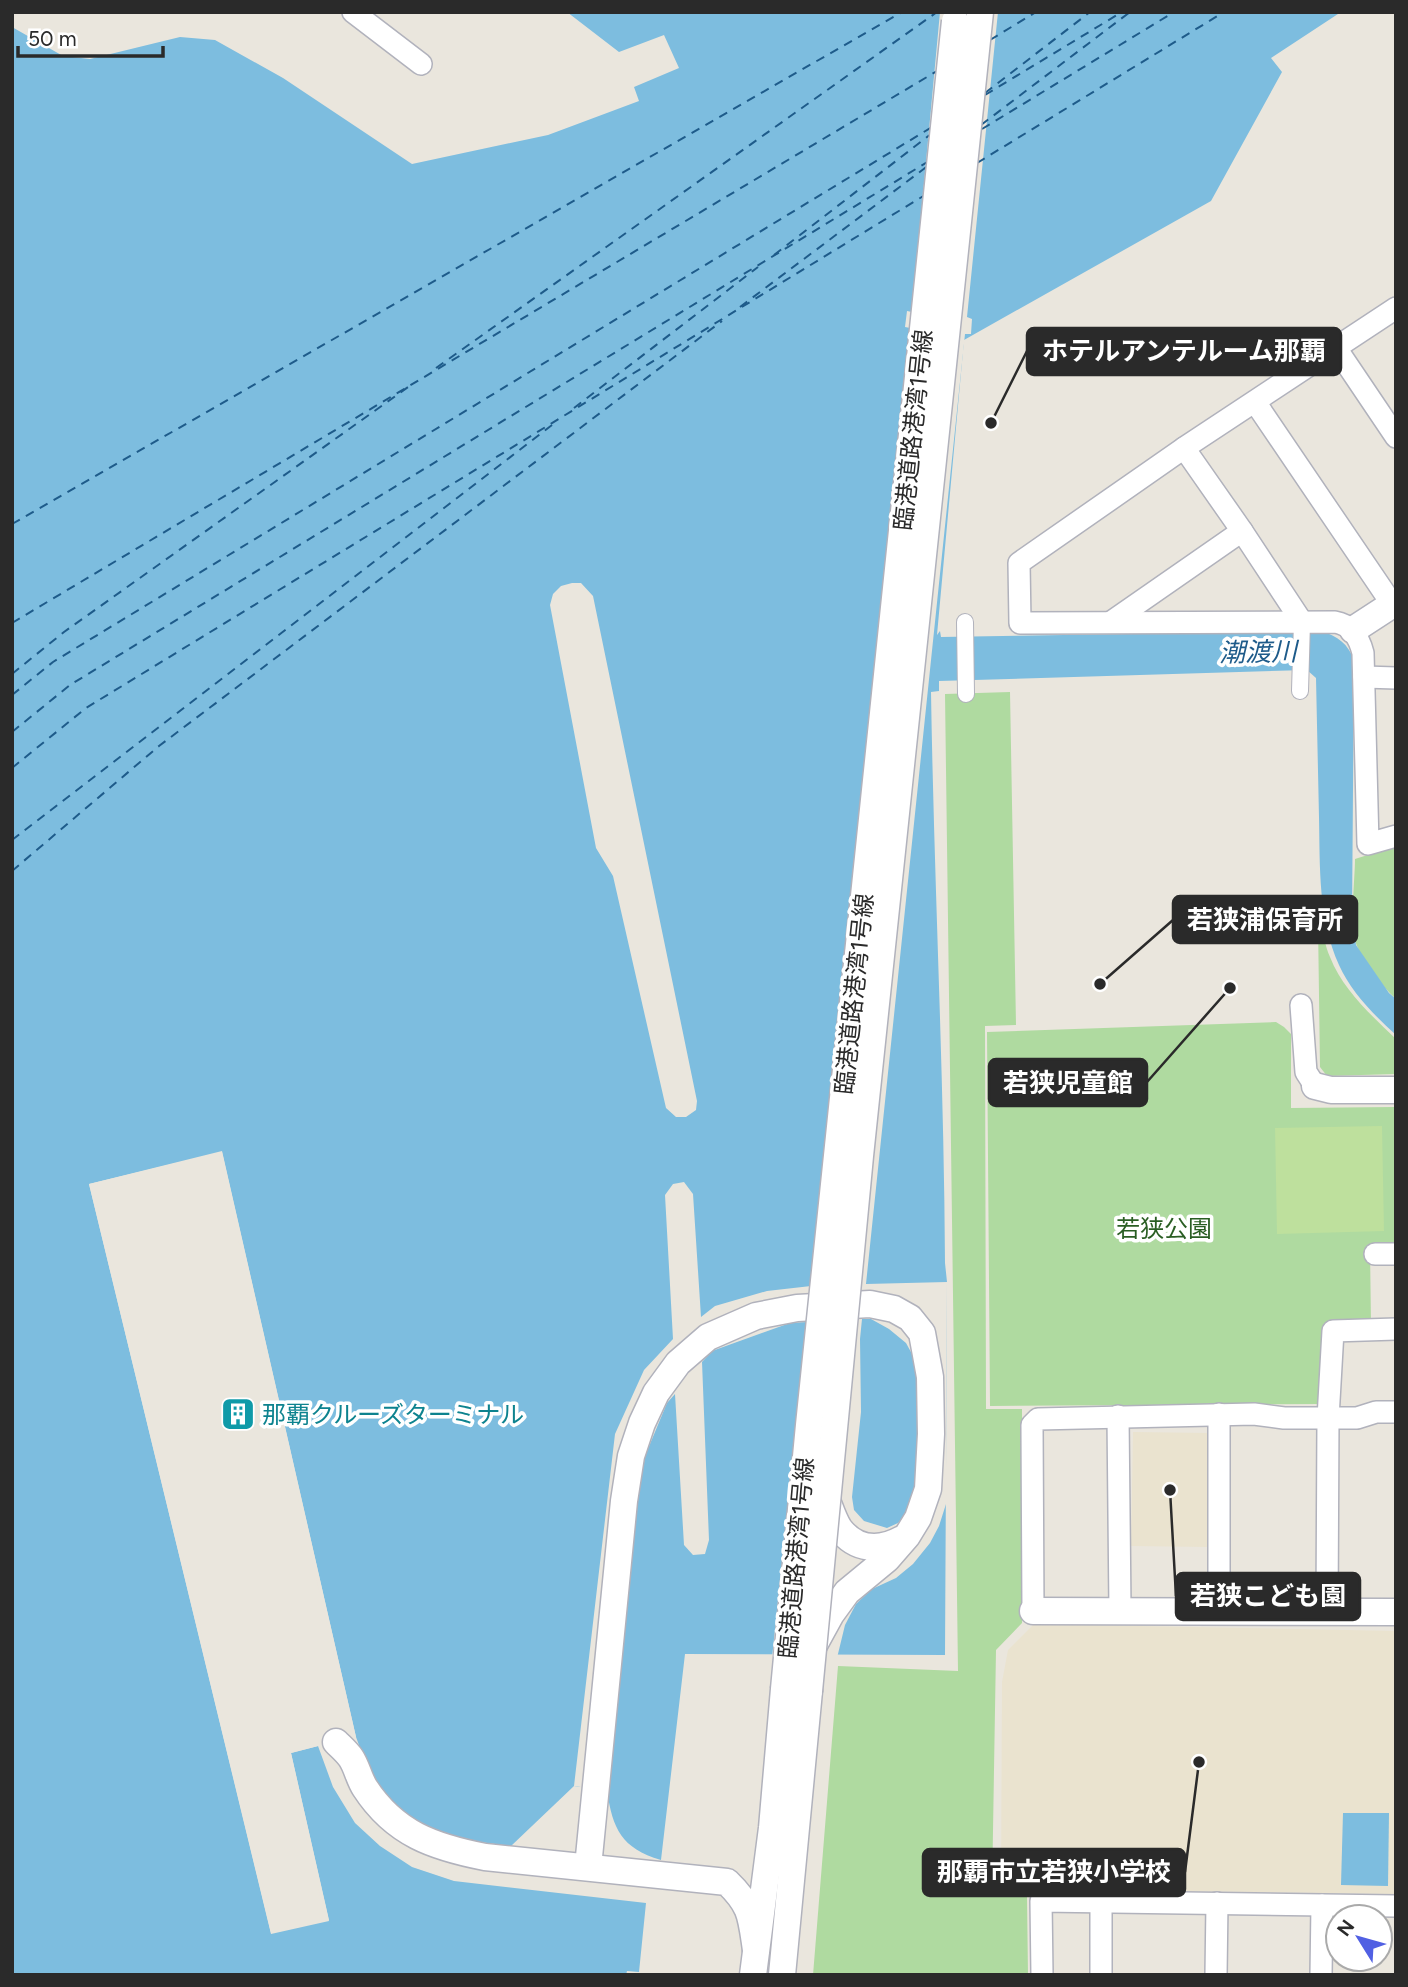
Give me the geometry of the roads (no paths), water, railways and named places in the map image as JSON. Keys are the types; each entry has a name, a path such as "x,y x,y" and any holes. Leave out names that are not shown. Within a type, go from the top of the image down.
{"street":[{"path":"353,12 421,64"},
{"name":"臨港道路港湾1号線","path":"782,1975 808,1425 956,12"},
{"name":"臨港道路港湾1号線","path":"754,1962 772,1828 797,1690 814,1645 860,1156 980,12"},
{"path":"1396,309 1184,448 1019,562 1020,623 1111,622 1301,628 1335,622 1346,624 1360,642 1364,677 1368,844 1396,836"},
{"path":"1336,348 1396,437"},
{"path":"1255,402 1394,603 1353,630"},
{"path":"1184,448 1242,531 1301,628 1300,691"},
{"path":"1111,622 1242,531"},
{"path":"965,622 967,694"},
{"path":"1364,677 1396,678"},
{"path":"1301,1005 1306,1072 1315,1086 1331,1090 1396,1090"},
{"path":"588,1867 624,1501 631,1456 656,1393 678,1363 708,1337 757,1316 797,1308 870,1304 894,1309 910,1318 922,1333 930,1377 928,1489 918,1518 907,1536 887,1559 847,1592 814,1645"},
{"path":"1327,1611 1328,1418 1333,1331 1396,1329"},
{"path":"1396,1412 1376,1412 1357,1418 1284,1418 1254,1413 1118,1416 1038,1419 1032,1425 1033,1611 1396,1612"},
{"path":"1219,1415 1219,1611"},
{"path":"1118,1416 1120,1610"},
{"path":"828,1503 839,1527 856,1543 877,1548 890,1546 907,1536"},
{"path":"336,1741 351,1759 363,1786 376,1802 417,1838 451,1850 485,1857 727,1882 742,1896 751,1913 754,1962"},
{"path":"727,1882 758,1858 772,1828"},
{"path":"1101,1900 1101,1975"},
{"path":"1042,1975 1041,1901 1396,1906"},
{"path":"1216,1975 1217,1903"},
{"path":"1321,1975 1322,1905"}],"water":[{"name":"潮渡川","path":"567,12 1341,12 1271,58 1282,72 1211,201 964,340 937,635 940,631 941,637 1321,631 1342,641 1354,660 1352,919 1356,945 1396,999 1396,1035 1371,1011 1350,985 1339,965 1327,929 1320,874 1316,678 1307,670 939,681 939,691 931,692 947,1282 945,1655 685,1654 661,1860 637,1849 621,1835 612,1816 607,1791 574,1786 511,1846 447,1834 428,1827 395,1805 366,1764 356,1737 222,1152 89,1184 271,1933 329,1920 291,1753 318,1746 333,1787 355,1823 380,1846 412,1867 454,1881 646,1903 639,1972 627,1971 626,1975 12,1975 12,27 63,56 90,59 180,37 215,40 283,78 412,164 548,135 639,101 634,87 679,68 664,35 619,52"},
{"path":"1343,1813 1389,1813 1388,1886 1341,1885"}],"place":[{"name":"ホテルアンテルーム那覇","path":"991,423"},
{"name":"若狭浦保育所","path":"1100,984"},
{"name":"若狭児童館","path":"1230,988"},
{"name":"那覇クルーズターミナル","path":"238,1414"},
{"name":"若狭こども園","path":"1170,1490"},
{"name":"那覇市立若狭小学校","path":"1199,1762"}],"park label":[{"name":"若狭公園","path":"1164,1228"}]}
